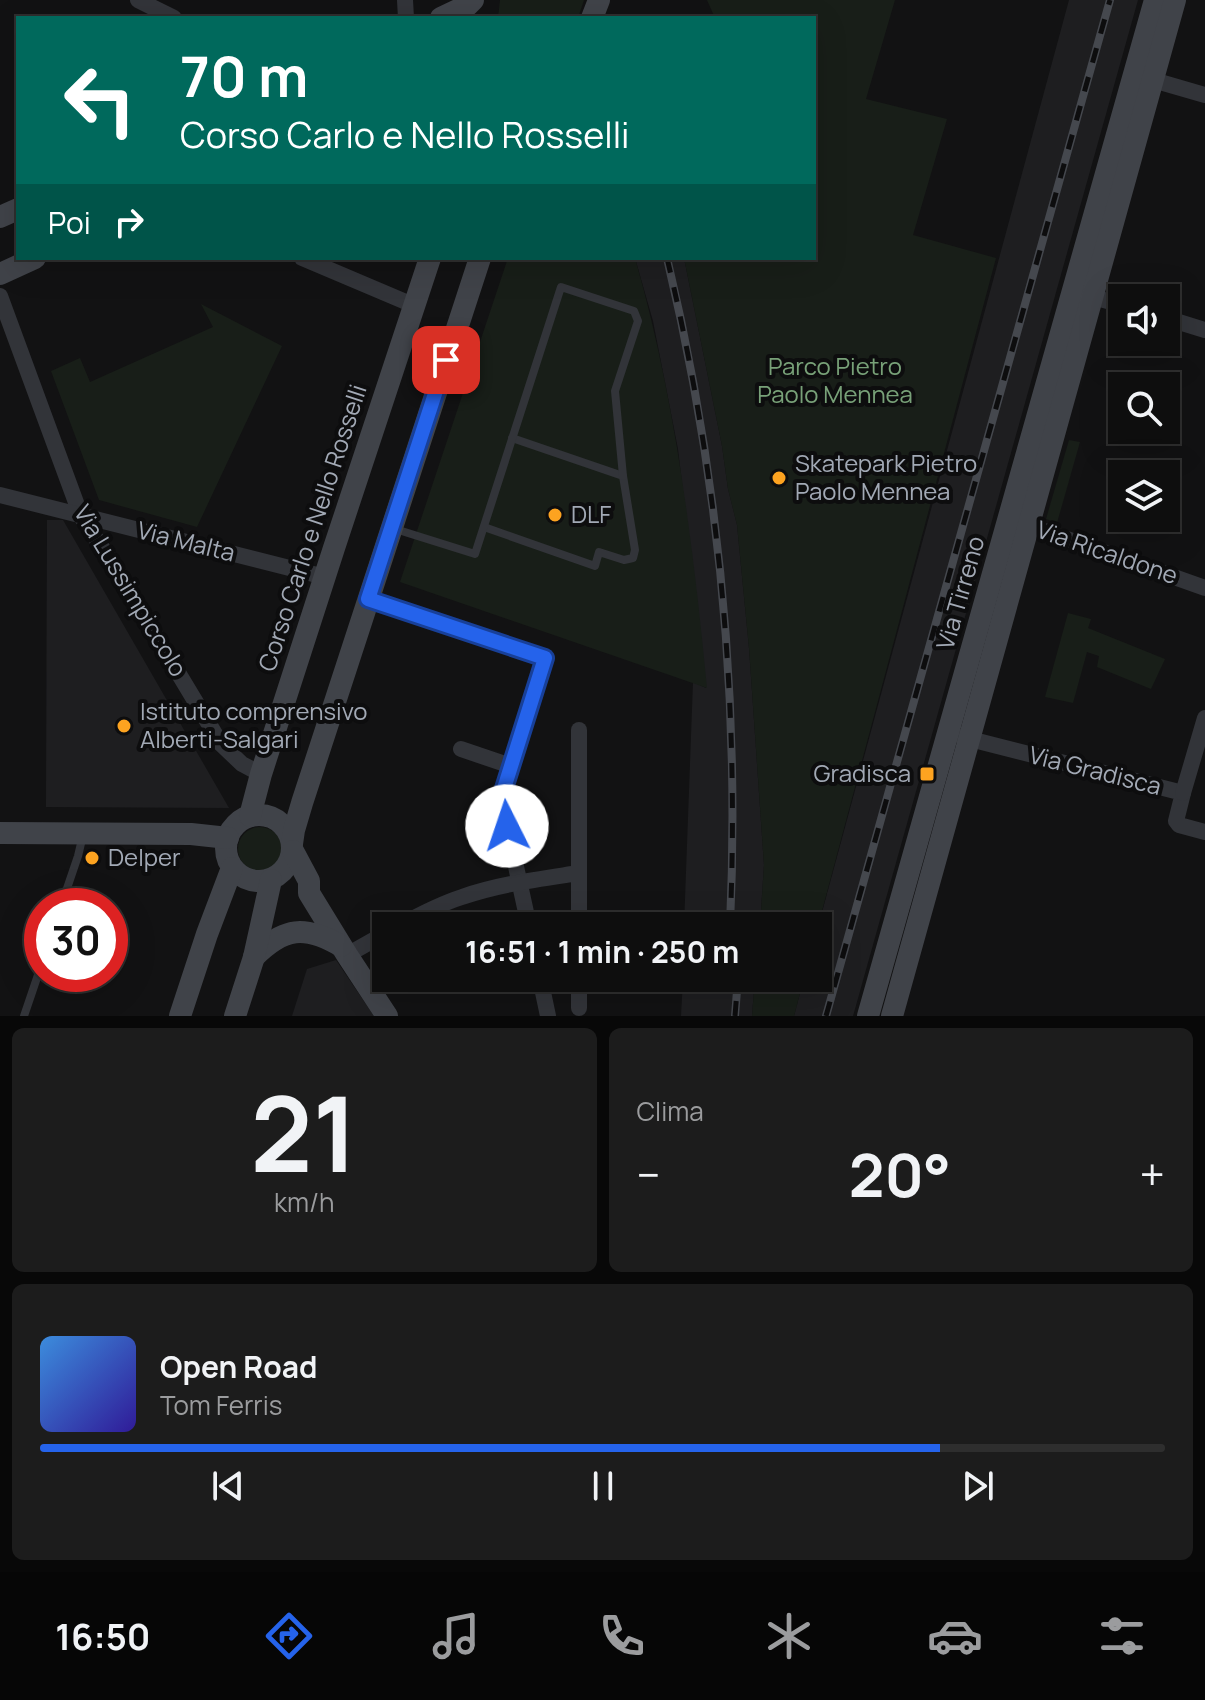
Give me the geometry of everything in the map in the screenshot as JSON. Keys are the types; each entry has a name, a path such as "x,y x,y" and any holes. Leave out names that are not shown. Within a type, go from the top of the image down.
{"street":[{"path":"138,0 170,16"},
{"path":"445,16 473,0"},
{"name":"Via Tirreno","path":"892,1016 959,736 1019,522 1155,0"},
{"name":"Via Tirreno","path":"1019,522 1093,297 1175,0"},
{"path":"1153,80 1205,95"},
{"path":"0,274 31,260"},
{"path":"307,260 413,305"},
{"name":"Corso Carlo e Nello Rosselli","path":"250,816 261,774 429,260"},
{"path":"235,1016 254,957 273,879 289,865 302,803 479,260"},
{"name":"Via Lussimpiccolo","path":"0,296 81,516 221,744 242,764 261,774"},
{"path":"1093,297 1108,301"},
{"path":"1180,322 1205,330"},
{"name":"Via Malta","path":"0,495 325,577"},
{"name":"Via Ricaldone","path":"1019,522 1205,588"},
{"path":"368,599 545,658 501,798 526,912"},
{"path":"1183,793 1205,718"},
{"path":"579,730 579,912"},
{"name":"Via Tirreno","path":"868,1016 959,736"},
{"name":"Via Gradisca","path":"959,736 1183,793 1176,821 1179,825 1205,832"},
{"path":"461,749 511,766"},
{"path":"309,893 273,879 260,882 240,876 232,868 226,853 228,838 236,824 250,816 267,816 287,830 309,881 309,893 387,1016"},
{"path":"0,833 191,834 228,838"},
{"path":"180,1016 232,868"},
{"path":"426,912 464,896 579,873"},
{"path":"254,957 269,942 295,932 321,934 344,950"},
{"path":"344,950 372,939"},
{"path":"543,992 548,1016"},
{"path":"579,992 579,1008"}],"lane":[{"path":"391,528 475,554 561,287 634,311 638,321 615,391 623,476 635,550 633,558 624,560 599,552 595,566 484,527"},
{"path":"512,438 623,476"},
{"path":"67,888 83,834"},
{"path":"24,1016 32,992"}],"shaded area":[{"path":"1069,0 1138,0 853,1016 794,1016 800,992 832,992 832,912 822,912"},
{"path":"636,260 684,260 722,446 737,525 749,648 764,865 761,912 685,912 693,682 706,688 678,449 653,321"},
{"path":"47,520 63,520 229,808 46,807"},
{"path":"336,960 374,1016 292,1016 307,969"},
{"path":"682,992 754,992 752,1016 681,1016"}],"green space":[{"path":"500,0 584,0 579,16 498,16"},
{"name":"Parco Pietro Paolo Mennea","path":"707,0 895,0 866,99 947,119 913,235 996,258 822,912 761,912 764,865 737,525 684,260 816,260 816,16 714,16"},
{"name":"DLF","path":"507,260 636,260 672,417 707,688 400,582"},
{"path":"201,304 282,346 197,527 99,500 51,371 80,358 90,382 213,327"},
{"path":"1069,440 1080,442 1057,523 1046,519"},
{"path":"1068,613 1091,619 1088,628 1165,659 1151,689 1097,667 1099,656 1087,652 1073,703 1045,697"},
{"path":"260,827 275,834 282,849 275,864 260,871 245,864 238,849 245,834"},
{"path":"754,992 800,992 794,1016 752,1016"}],"railway":[{"path":"826,1016 1110,0"},
{"path":"667,260 700,423 722,590 732,758 730,912"},
{"path":"735,1016 737,992"}],"place":[{"name":"Skatepark Pietro Paolo Mennea","path":"779,478"},
{"name":"DLF","path":"555,515"},
{"name":"Istituto comprensivo Alberti-Salgari","path":"124,726"},
{"name":"Gradisca","path":"927,774"},
{"name":"Delper","path":"92,858"}],"route":[{"path":"446,360 368,599 545,658 501,798 507,826"}]}
